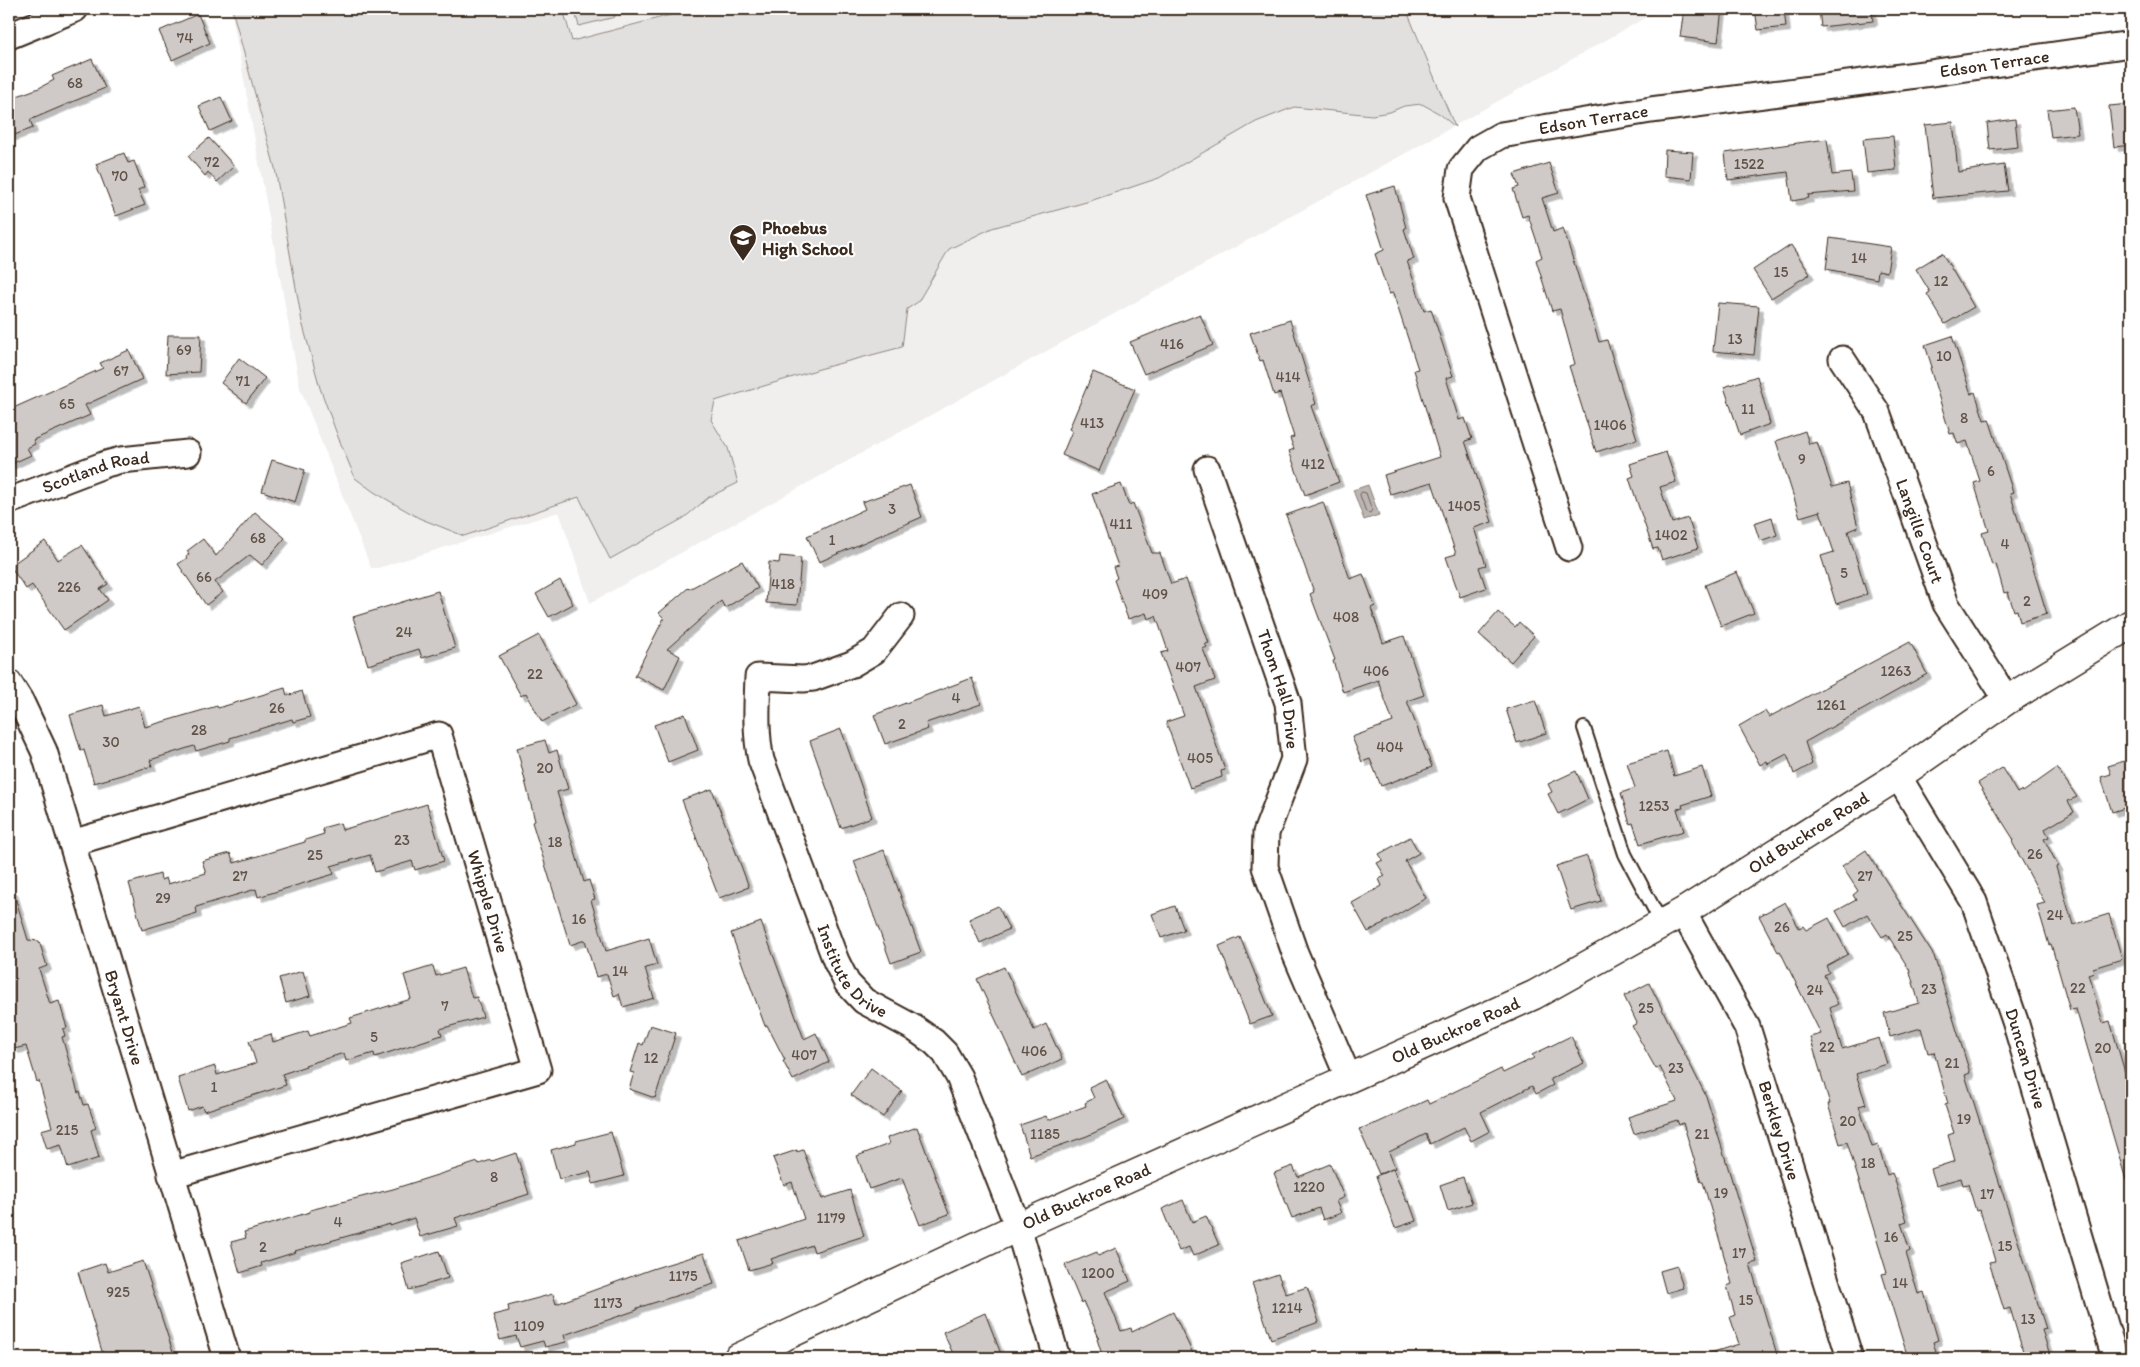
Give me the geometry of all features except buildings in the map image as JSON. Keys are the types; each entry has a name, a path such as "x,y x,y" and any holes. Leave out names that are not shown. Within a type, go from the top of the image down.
{"street":[{"path":"9,36 75,9"},
{"name":"Edson Terrace","path":"1569,548 1457,198 1461,169 1478,148 1501,135 1651,110 2131,44"},
{"name":"Langille Court","path":"1842,359 1877,412 1946,604 2007,700"},
{"name":"Scotland Road","path":"9,501 106,464 121,460 188,453"},
{"name":"Thom Hall Drive","path":"1207,469 1288,703 1294,758 1266,833 1265,867 1295,952 1348,1078"},
{"name":"Institute Drive","path":"901,616 874,651 852,664 813,678 758,677 756,728 761,760 847,983 864,1001 914,1028 934,1042 945,1054 958,1077 1018,1227 1057,1358"},
{"name":"Old Buckroe Road","path":"738,1358 1018,1227 1534,995 1673,918 1898,776 2007,700 2131,624"},
{"name":"Bryant Drive","path":"9,683 39,736 227,1358"},
{"name":"Whipple Drive","path":"72,843 439,735 538,1070 172,1175"},
{"name":"Duncan Drive","path":"1898,776 1974,902 2015,1021 2115,1358"},
{"name":"Berkley Drive","path":"1673,918 1747,1027 1850,1358"}],"lane":[{"path":"1584,728 1625,854 1673,918"}],"shaded area":[{"name":"Phoebus High School","path":"231,9 1661,9 1415,148 590,603 559,512 378,568 371,568 300,388"},
{"name":"Phoebus High School","path":"232,9 563,9 572,41 693,9 1406,9 1455,127 1440,114 1422,104 1404,106 1390,112 1372,115 1294,107 1256,122 1159,178 1090,201 992,228 949,249 918,302 907,309 902,347 826,367 715,401 711,420 728,448 738,483 709,497 684,518 610,559 579,497 464,536 419,518 374,492 355,478 320,388 302,322 275,168"},
{"path":"574,9 613,9 615,17 579,26"}],"water":[{"path":"1368,485 1379,515 1364,520 1353,490"}],"place":[{"name":"Phoebus High School","path":"743,262"}]}
